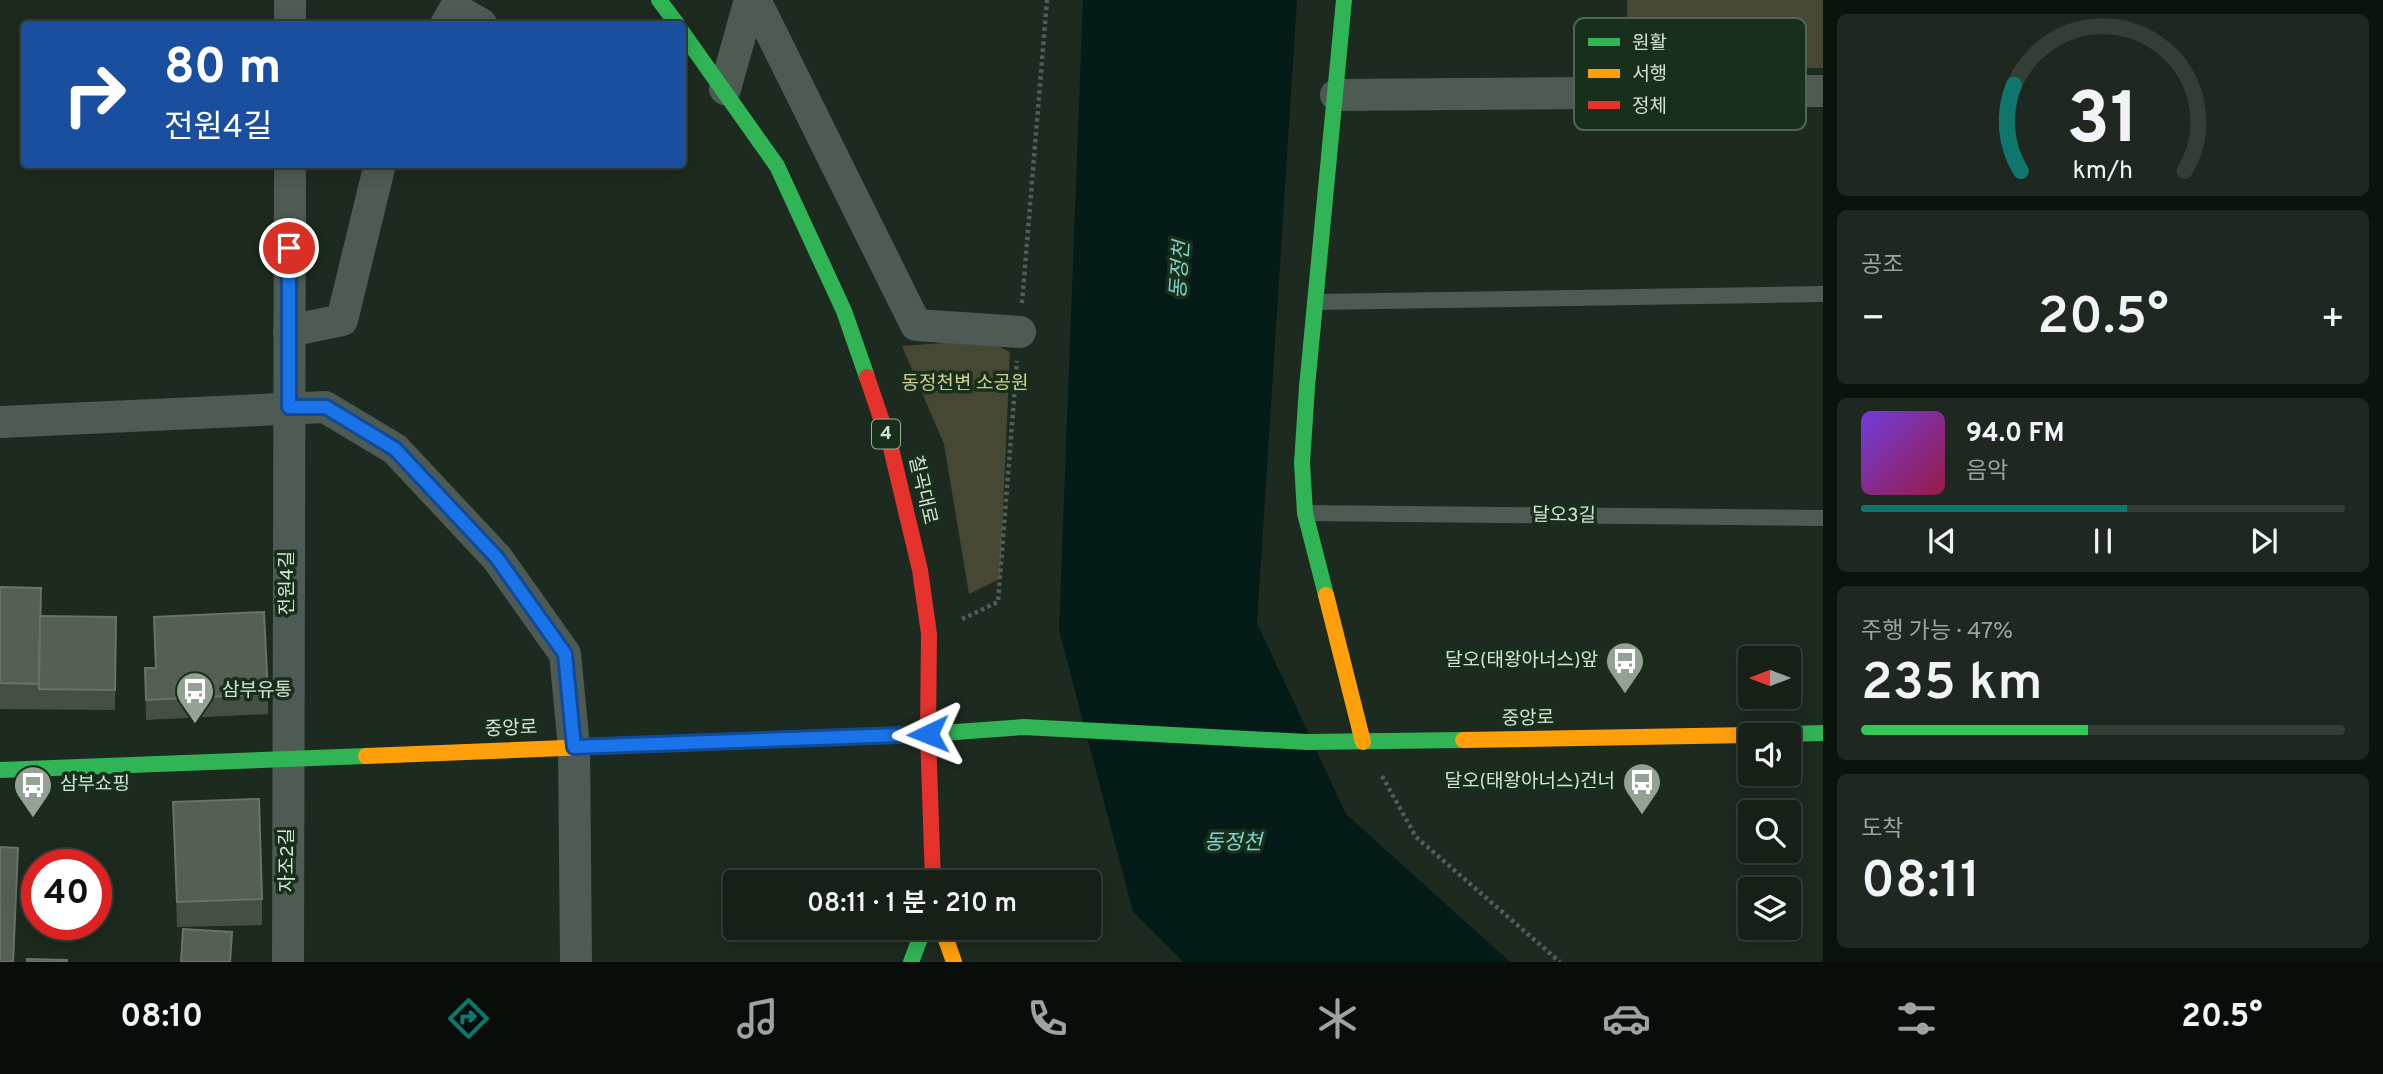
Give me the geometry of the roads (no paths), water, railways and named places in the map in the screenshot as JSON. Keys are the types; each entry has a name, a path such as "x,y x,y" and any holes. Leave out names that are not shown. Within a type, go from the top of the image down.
{"street":[{"path":"290,0 290,21"},
{"path":"659,0 675,21"},
{"path":"725,89 752,0"},
{"path":"752,0 916,325 1020,332"},
{"path":"1344,0 1302,463 1305,513 1363,741"},
{"name":"칠곡대로","path":"686,37 725,89 783,178 844,311 891,448 920,570 929,634 928,734 933,870"},
{"path":"1336,95 1574,94"},
{"name":"전원4길","path":"287,759 289,168"},
{"path":"289,331 342,320 379,168"},
{"path":"0,422 326,407 395,449 497,558 565,654 574,747 576,962"},
{"name":"중앙로","path":"0,770 928,734 1024,727 1307,742 1738,735"},
{"path":"1801,734 1823,733"},
{"name":"자조2길","path":"287,759 288,962"},
{"path":"911,962 919,940"},
{"path":"934,940 934,950"},
{"path":"946,940 954,962"}],"lane":[{"path":"1316,302 1823,295"},
{"name":"달오3길","path":"1305,513 1823,518"}],"water":[{"name":"동정천","path":"1083,0 1297,0 1257,623 1346,814 1510,962 1183,962 1133,912 1059,630"}],"place":[{"name":"달오(태왕아너스)앞","path":"1625,695"},
{"name":"삼부유통","path":"195,725"},
{"name":"달오(태왕아너스)건너","path":"1642,816"},
{"name":"삼부쇼핑","path":"33,819"}],"park label":[{"name":"동정천변 소공원","path":"965,384"}]}
